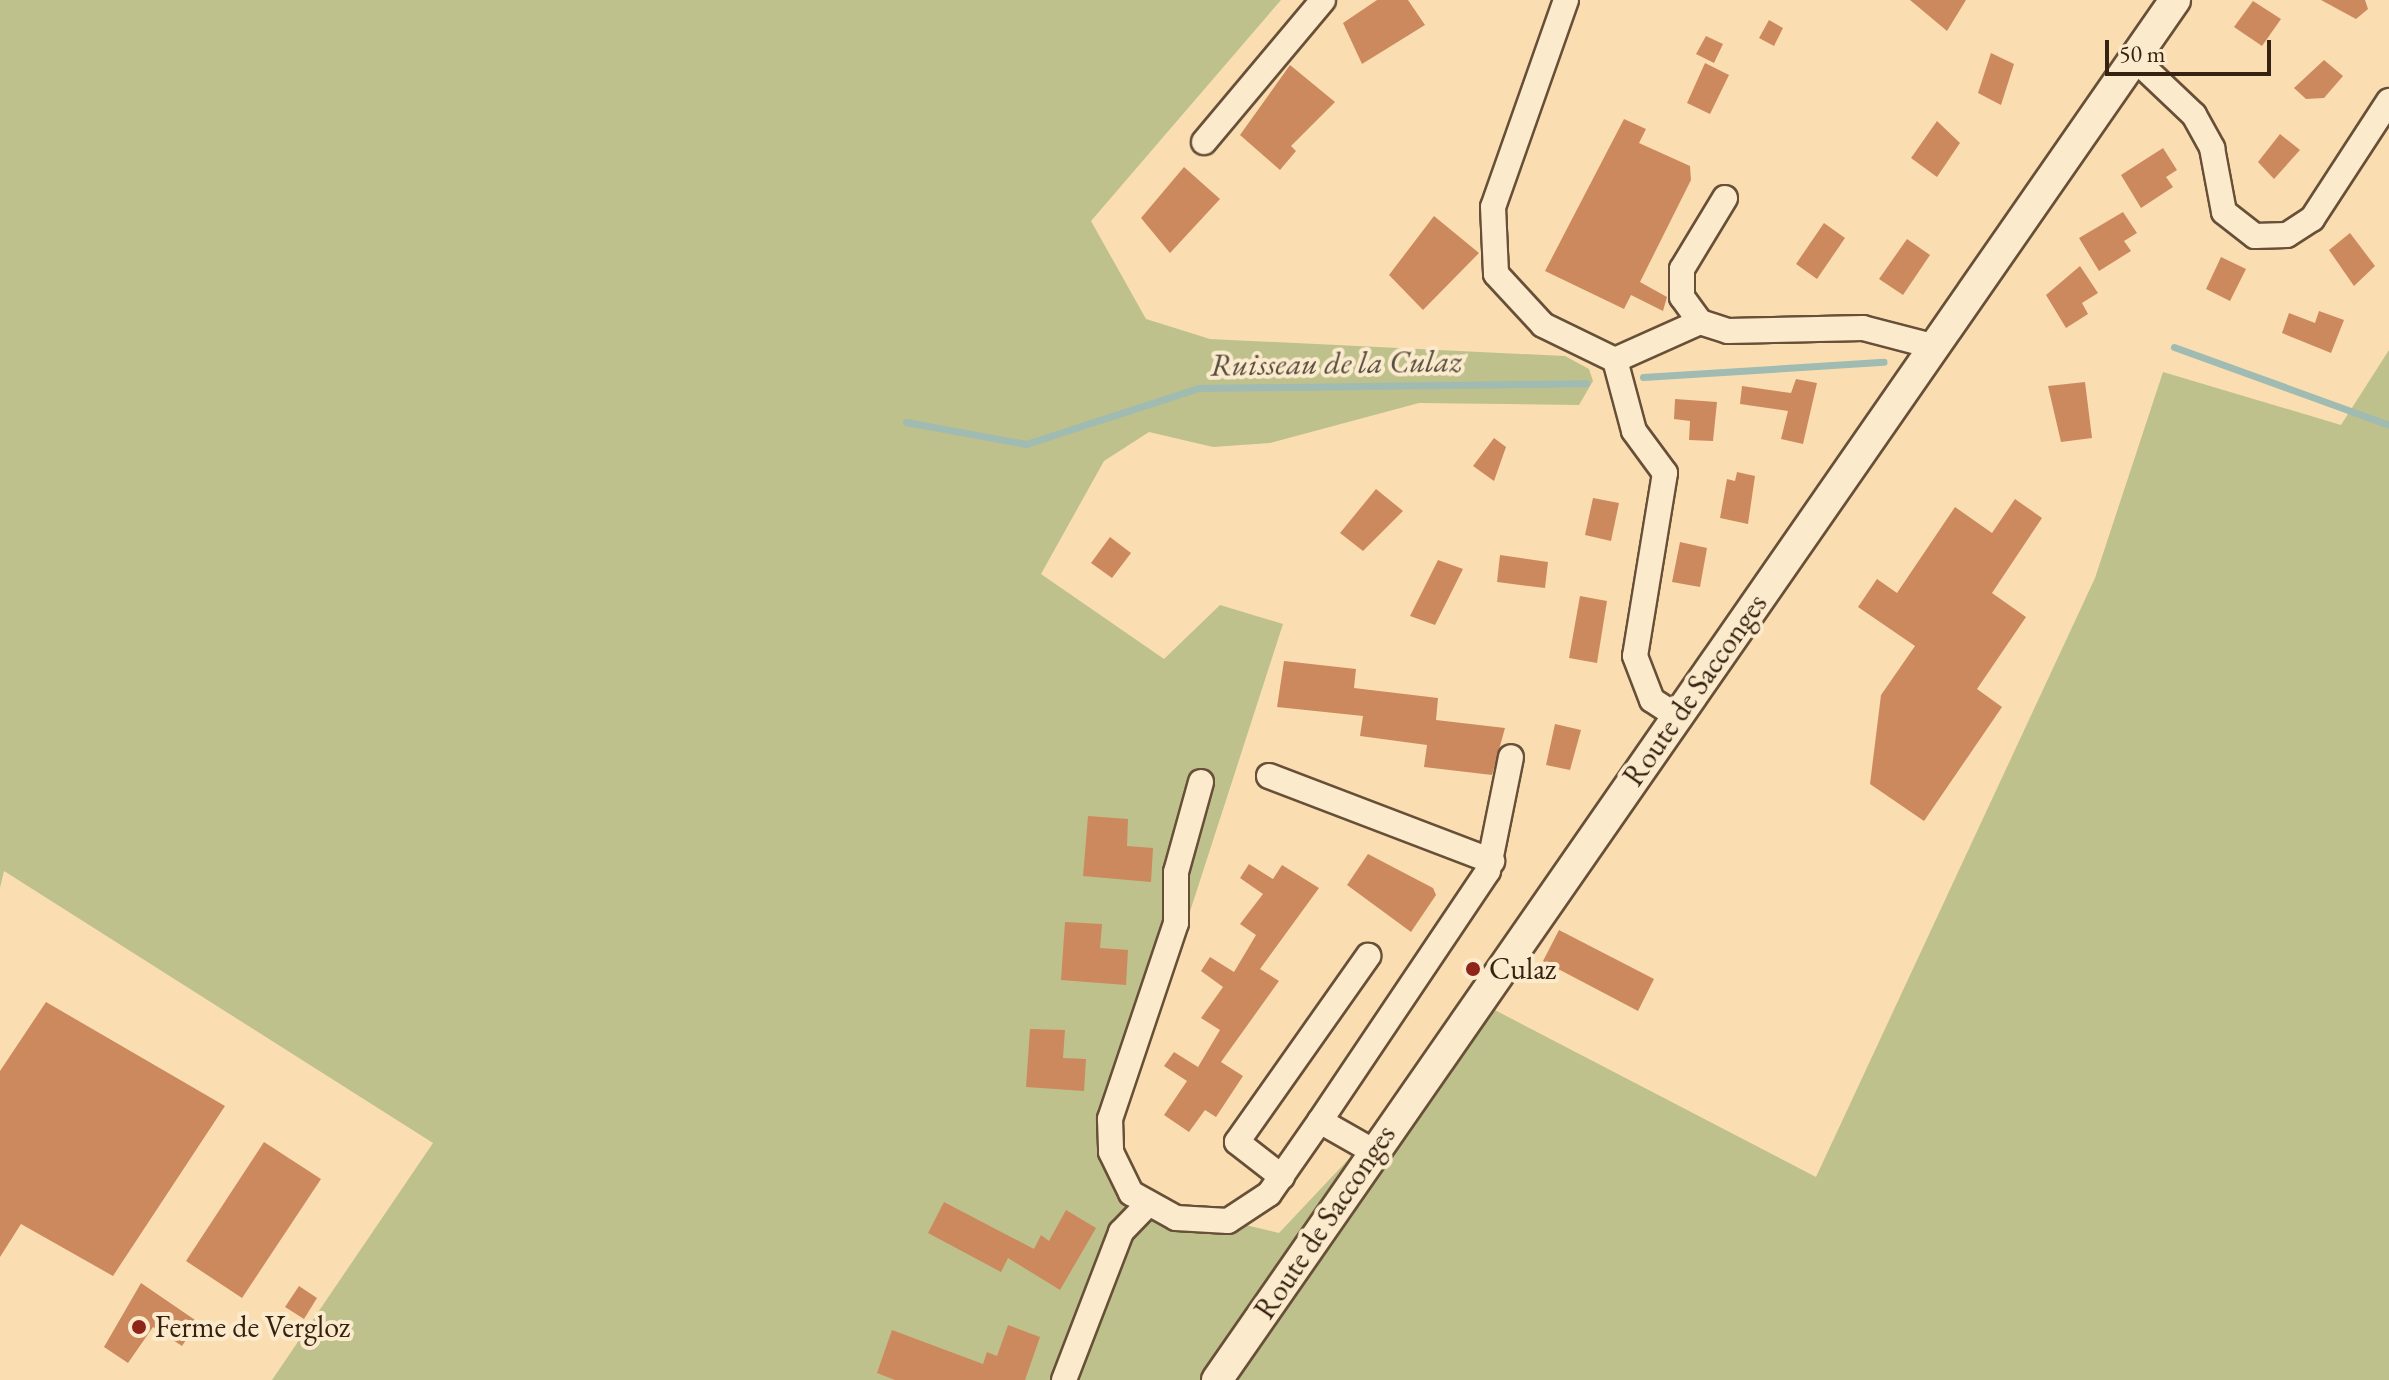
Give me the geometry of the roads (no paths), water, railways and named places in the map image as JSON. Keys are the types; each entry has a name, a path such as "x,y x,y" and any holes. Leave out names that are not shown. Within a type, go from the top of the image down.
{"street":[{"path":"1204,142 1323,0"},
{"path":"1566,0 1493,207 1496,274 1543,325 1615,360 1634,431 1665,473 1635,656 1652,700 1677,716"},
{"name":"Route de Sacconges","path":"1217,1380 2175,0"},
{"path":"2136,60 2194,115 2212,148 2224,212 2255,236 2287,235 2312,219 2389,101"},
{"path":"1725,198 1682,269 1682,297 1700,322 1728,331 1852,327 1936,347"},
{"path":"1615,360 1700,322"},
{"path":"1201,782 1176,872 1176,923 1110,1119 1111,1152 1131,1193 1176,1218 1228,1221 1282,1177 1492,861 1511,757"},
{"path":"1269,776 1492,861"},
{"path":"1282,1177 1237,1142 1368,956"},
{"path":"1320,1121 1364,1146"},
{"path":"1064,1380 1121,1232 1149,1203"}],"waterway":[{"name":"Ruisseau de la Culaz","path":"2174,347 2389,425"},
{"name":"Ruisseau de la Culaz","path":"1643,377 1884,362"},
{"name":"Ruisseau de la Culaz","path":"906,422 1026,444 1198,388 1586,383"}],"place":[{"name":"Culaz","path":"1473,969"},
{"name":"Ferme de Vergloz","path":"139,1327"}]}
